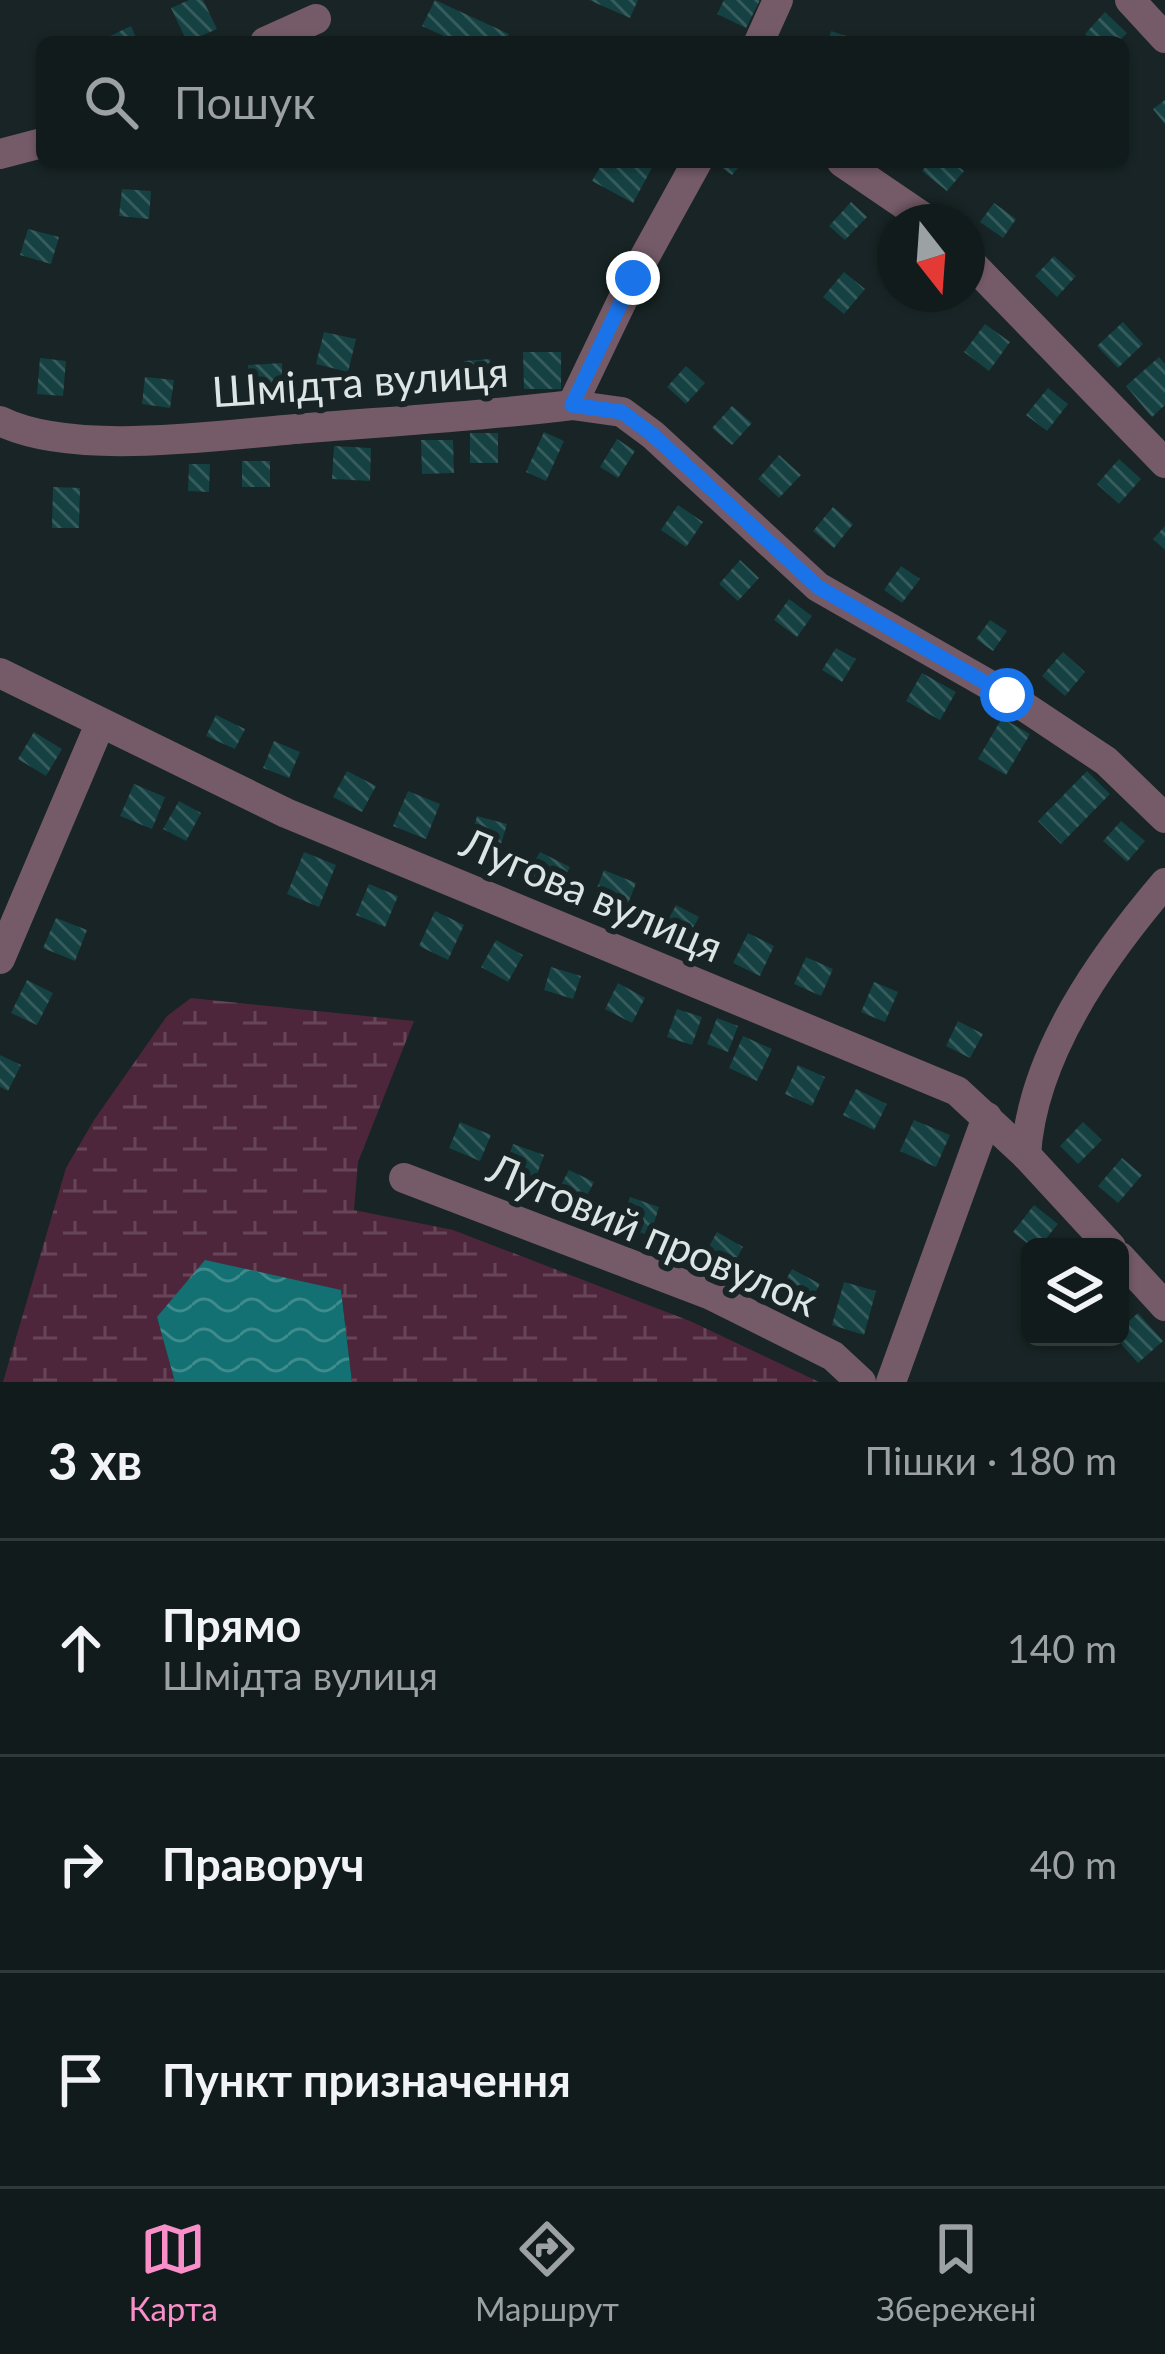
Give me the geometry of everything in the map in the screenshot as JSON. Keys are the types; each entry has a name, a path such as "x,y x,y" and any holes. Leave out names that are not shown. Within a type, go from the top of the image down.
{"street":[{"path":"762,36 778,0"},
{"path":"1130,0 1165,38"},
{"path":"278,36 316,19"},
{"path":"0,154 36,145"},
{"path":"572,405 633,278 694,168"},
{"path":"851,168 904,204"},
{"path":"985,278 1165,463"},
{"name":"Шмідта вулиця","path":"0,421 20,431 58,437 148,440 572,405 622,412 818,587 1007,695 1106,761 1165,818"},
{"name":"Лугова вулиця","path":"0,673 286,813 957,1091 1026,1155 1103,1238"},
{"path":"0,959 100,724"},
{"path":"1026,1155 1036,1088 1078,1006 1139,913 1165,883"},
{"path":"890,1382 987,1117"},
{"name":"Луговий провулок","path":"404,1178 711,1294 833,1356 861,1382"},
{"path":"1129,1267 1165,1306"}],"green space":[{"path":"191,998 414,1021 358,1162 354,1210 453,1230 690,1321 819,1382 352,1382 341,1290 157,1317 175,1382 3,1382 66,1168 167,1016"}],"water":[{"path":"205,1260 341,1290 352,1382 175,1382 157,1317"}],"building":[{"path":"203,0 217,29 184,36 171,8"},
{"path":"435,0 509,34 444,36 422,26"},
{"path":"589,0 638,0 630,18"},
{"path":"724,0 760,0 746,28 717,14"},
{"path":"1105,12 1127,33 1124,36 1085,34"},
{"path":"131,26 135,36 110,36"},
{"path":"1165,100 1165,124 1153,109"},
{"path":"600,168 652,168 633,203 592,181"},
{"path":"960,168 964,171 947,191 922,171"},
{"path":"122,189 151,191 149,219 119,216"},
{"path":"851,202 867,217 845,240 829,226"},
{"path":"994,203 1016,219 1003,238 985,225 985,215"},
{"path":"28,229 59,237 51,264 20,255"},
{"path":"1054,256 1076,276 1057,297 1035,276"},
{"path":"844,272 865,289 844,314 823,297"},
{"path":"1123,322 1143,344 1118,368 1097,346"},
{"path":"985,324 1010,342 989,371 964,352"},
{"path":"324,332 356,339 348,372 316,364"},
{"path":"523,352 561,352 561,389 524,389"},
{"path":"1159,357 1165,364 1165,405 1152,417 1126,386"},
{"path":"40,358 66,361 63,396 37,394"},
{"path":"490,359 493,392 466,393 464,361"},
{"path":"282,363 284,399 249,400 248,365"},
{"path":"686,366 705,383 686,404 667,387"},
{"path":"145,377 174,380 170,408 142,404"},
{"path":"1048,388 1068,404 1047,431 1026,415"},
{"path":"732,406 752,423 732,445 712,428"},
{"path":"544,432 564,441 546,481 526,472"},
{"path":"470,433 498,433 498,463 470,463"},
{"path":"617,439 635,451 618,478 600,467"},
{"path":"421,440 453,440 454,473 422,474"},
{"path":"334,446 371,448 370,481 332,479"},
{"path":"779,455 801,475 779,498 758,479"},
{"path":"1119,459 1141,479 1119,504 1097,484"},
{"path":"242,461 270,461 270,487 242,487"},
{"path":"189,464 210,464 209,492 188,491"},
{"path":"53,487 80,488 79,528 52,528"},
{"path":"678,505 703,522 686,547 661,530"},
{"path":"833,507 853,524 834,548 813,531"},
{"path":"1165,526 1165,550 1153,539"},
{"path":"740,560 759,578 738,601 719,584"},
{"path":"901,566 920,579 902,603 884,590"},
{"path":"789,599 812,616 797,637 774,620"},
{"path":"990,620 1007,631 993,651 976,639"},
{"path":"836,648 856,659 842,682 822,670"},
{"path":"1063,652 1085,672 1065,696 1042,676"},
{"path":"922,673 956,692 940,720 906,701"},
{"path":"216,715 245,729 235,749 206,736"},
{"path":"1002,718 1030,734 1006,775 978,759"},
{"path":"34,732 62,749 46,776 18,759"},
{"path":"274,741 300,752 289,778 263,768"},
{"path":"347,771 376,786 362,812 333,797"},
{"path":"1087,771 1110,794 1061,844 1038,821"},
{"path":"134,784 165,797 152,829 120,816"},
{"path":"408,791 440,804 426,839 393,826"},
{"path":"179,801 201,813 186,841 163,829"},
{"path":"477,816 507,824 498,854 469,847"},
{"path":"1121,821 1145,841 1127,862 1103,841"},
{"path":"304,852 336,865 319,907 287,894"},
{"path":"540,852 570,867 557,892 526,876"},
{"path":"604,870 636,883 623,917 591,904"},
{"path":"369,884 398,896 385,927 356,915"},
{"path":"676,905 699,917 685,943 662,931"},
{"path":"435,911 464,925 448,960 419,946"},
{"path":"56,918 87,930 75,961 43,948"},
{"path":"748,933 774,946 760,976 733,963"},
{"path":"496,940 523,955 508,982 481,967"},
{"path":"806,957 833,969 821,996 794,984"},
{"path":"551,967 581,976 573,999 544,990"},
{"path":"27,980 53,993 37,1025 11,1013"},
{"path":"874,982 898,992 885,1022 861,1012"},
{"path":"618,983 645,998 632,1023 605,1009"},
{"path":"677,1009 702,1017 692,1045 667,1037"},
{"path":"717,1018 738,1026 728,1052 707,1044"},
{"path":"958,1021 983,1034 970,1058 946,1046"},
{"path":"743,1036 772,1049 757,1081 729,1068"},
{"path":"0,1055 21,1065 8,1091 0,1087"},
{"path":"798,1065 825,1077 812,1106 785,1094"},
{"path":"856,1089 887,1104 874,1130 843,1115"},
{"path":"914,1120 950,1135 936,1167 900,1151"},
{"path":"460,1122 491,1135 480,1161 449,1148"},
{"path":"1083,1122 1102,1140 1078,1164 1060,1146"},
{"path":"513,1144 544,1155 533,1185 502,1174"},
{"path":"1122,1158 1142,1175 1118,1203 1098,1186"},
{"path":"569,1170 594,1182 580,1209 555,1196"},
{"path":"630,1197 659,1207 650,1236 620,1225"},
{"path":"1034,1205 1058,1224 1046,1238 1021,1238 1013,1232"},
{"path":"717,1232 743,1247 726,1278 700,1263"},
{"path":"792,1269 820,1284 807,1307 779,1292"},
{"path":"844,1282 876,1291 864,1335 832,1325"},
{"path":"1138,1313 1163,1341 1138,1363 1123,1346 1129,1346 1129,1321"}],"route":[{"path":"633,278 572,405 622,412 818,587 1007,695"}]}
